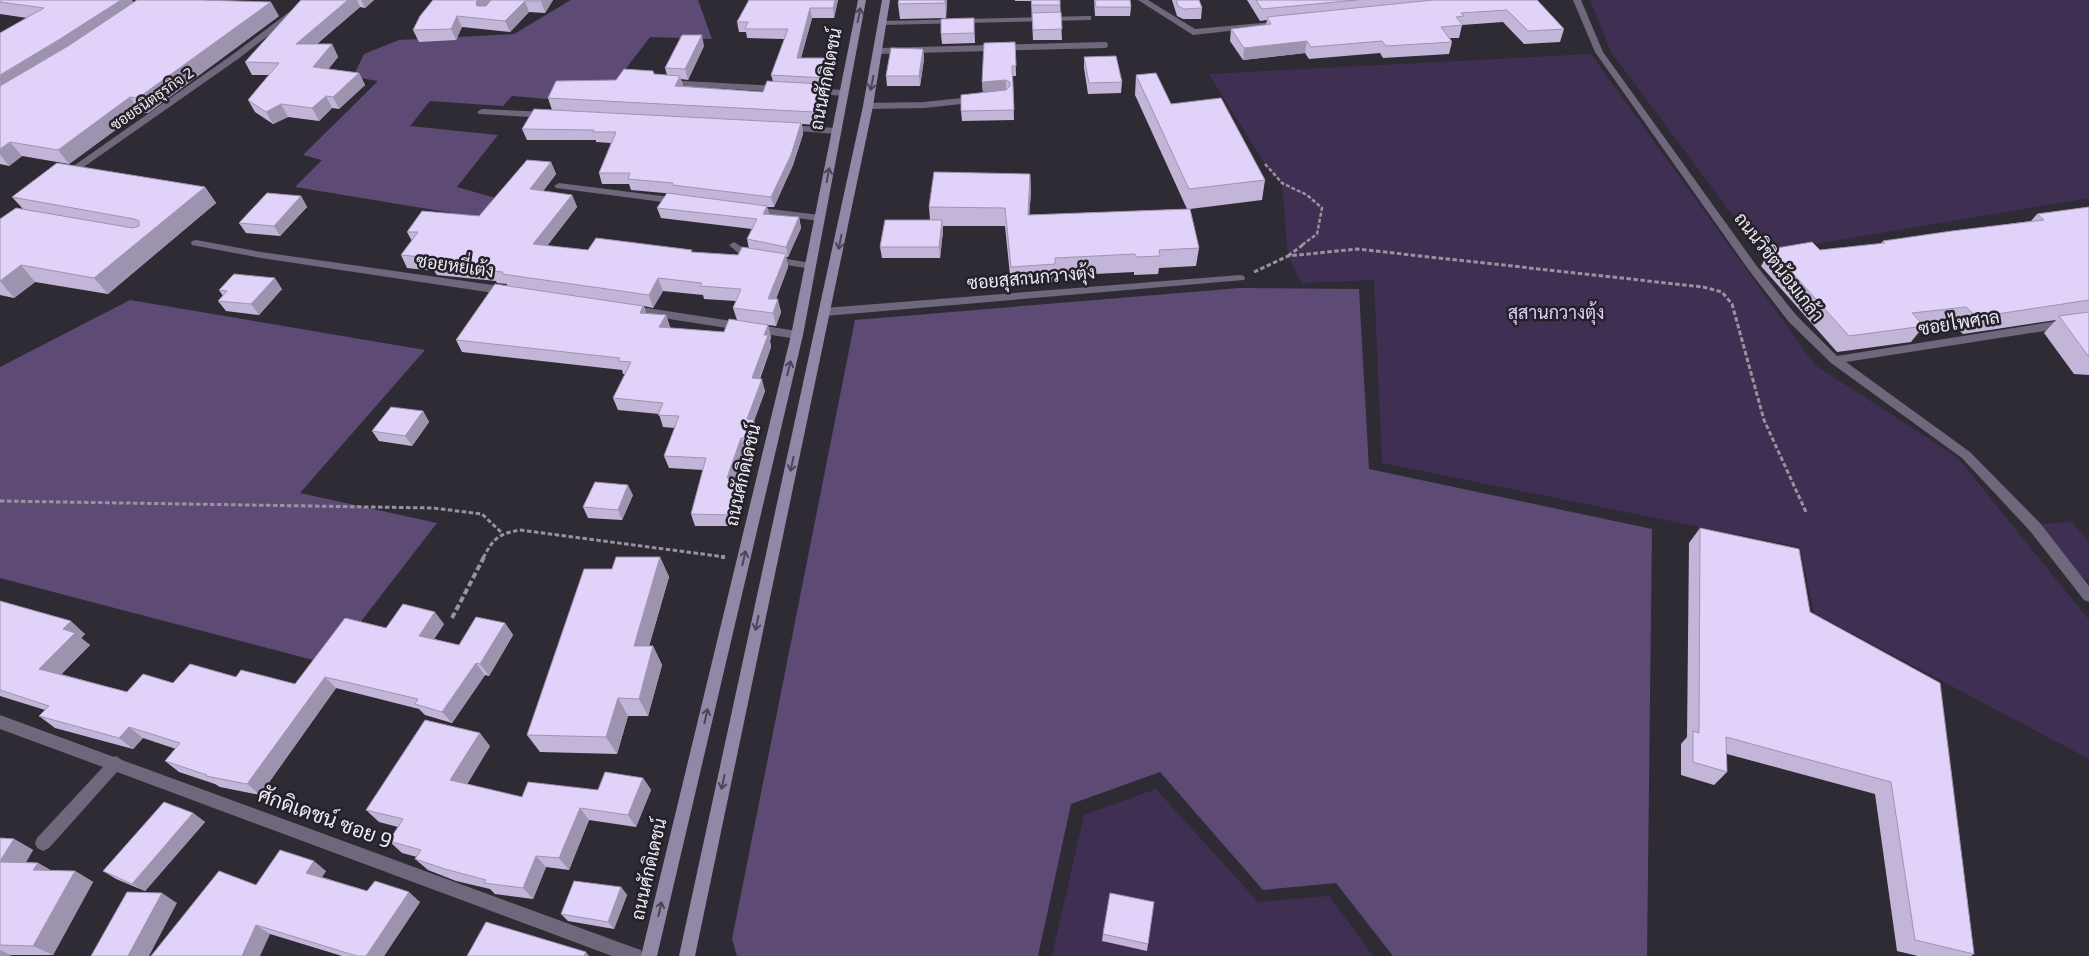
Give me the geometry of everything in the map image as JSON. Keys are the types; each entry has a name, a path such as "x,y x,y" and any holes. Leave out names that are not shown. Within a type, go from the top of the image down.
{"main road":[{"name":"ถนนศักดิเดชน์","path":"649,956 797,335 862,0"},
{"path":"689,953 716,814 868,106 886,0"}],"street":[{"name":"ซอยธนิตธุรกิจ 2","path":"54,184 227,62 310,0"},
{"path":"1142,0 1193,32 1292,22"},
{"name":"ถนนวิชิตน้อมเกล้า","path":"1577,0 1600,52 1747,259 1792,318 1835,360 1966,455 2035,527 2089,596"},
{"path":"882,23 1088,18"},
{"path":"661,83 845,93"},
{"path":"482,112 554,115"},
{"path":"778,128 836,131"},
{"path":"559,186 684,201"},
{"path":"742,208 820,218"},
{"name":"ซอยหยี่เต้ง","path":"196,243 260,255 517,293"},
{"path":"734,245 748,256 811,266"},
{"name":"ซอยสุสานกวางตุ้ง","path":"825,312 1240,278"},
{"path":"615,308 797,335"},
{"name":"ซอยไพศาล","path":"1835,360 2089,320"},
{"name":"ศักดิเดชน์ ซอย 9","path":"0,722 635,956"},
{"path":"43,843 116,764"}],"lane":[{"path":"878,51 1105,45"},
{"path":"868,106 924,105 981,98"}],"path":[{"path":"1240,278 1288,256 1317,234 1322,208 1308,195 1282,183 1265,164"},
{"path":"1288,256 1357,249 1703,286 1722,292 1732,304 1764,420 1806,512"},
{"path":"0,501 433,508 482,514 502,533"},
{"path":"452,618 491,543 502,533 520,530 743,560"}],"green space":[{"path":"1590,0 2089,0 2089,198 1761,253 1611,52"},
{"name":"สุสานกวางตุ้ง","path":"1591,54 1815,365 1957,457 2089,620 2089,759 1814,613 1800,547 1382,463 1374,280 1302,283 1288,256 1282,183 1265,164 1209,74"},
{"path":"2072,522 2089,542 2089,579 2083,580 2039,524"},
{"path":"1156,789 1258,902 1329,896 1373,956 1052,956 1084,815"}],"shaded area":[{"path":"571,0 698,0 712,39 650,37 611,88 559,100 512,96 503,106 430,101 410,126 498,135 457,187 506,201 489,219 295,187 322,160 303,155 378,81 353,77 364,54 399,40 514,34"},
{"path":"1240,288 1359,289 1369,469 1652,529 1647,956 1393,956 1336,883 1263,890 1160,772 1071,804 1038,956 737,956 732,939 855,320"},
{"path":"130,300 425,350 300,493 437,523 328,664 0,578 0,367"}],"building":[{"path":"0,0 121,0 0,75 0,33 44,8 0,2"},
{"path":"137,0 271,2 138,98 130,97 58,150 10,142 0,149 0,86 68,46"},
{"path":"301,0 348,0 296,44 332,44 313,67 359,73 333,97 326,96 312,108 281,104 266,112 248,100 279,63 245,62"},
{"path":"433,0 478,0 476,2 477,6 486,6 491,0 542,0 525,1 505,21 457,16 451,29 413,30 420,16"},
{"path":"749,0 835,0 833,8 810,8 797,58 831,58 826,78 771,75 788,29 745,29 748,22 737,22"},
{"path":"899,0 945,0 945,3 898,4"},
{"path":"1031,0 1060,0 1060,5 1032,5"},
{"path":"1095,0 1130,0 1131,7 1096,7"},
{"path":"1176,0 1199,0 1202,8 1184,9 1178,6"},
{"path":"1256,0 1357,0 1262,9"},
{"path":"1433,0 1537,0 1564,29 1528,31 1507,10 1461,13 1464,16 1456,17 1463,25 1441,27 1452,42 1386,46 1382,41 1311,47 1307,41 1244,48 1231,29 1271,24 1267,17"},
{"path":"1061,12 1062,29 1033,30 1032,13"},
{"path":"974,18 974,33 941,34 941,19"},
{"path":"682,35 702,35 685,69 665,68"},
{"path":"1015,42 1016,66 1012,66 1014,110 961,111 961,95 1006,90 1010,86 1010,82 1006,80 982,82 984,43"},
{"path":"891,48 923,49 919,76 886,76"},
{"path":"1116,56 1122,82 1089,83 1084,57"},
{"path":"624,69 653,71 654,74 680,76 675,86 763,92 767,81 822,84 814,112 548,98 556,81 616,80"},
{"path":"1156,73 1171,104 1221,98 1265,180 1189,189 1136,75"},
{"path":"534,109 801,123 791,155 771,197 672,185 673,183 628,179 630,173 599,173 616,132 522,129"},
{"path":"527,160 551,162 530,189 572,195 533,244 588,250 596,238 692,250 691,252 738,255 742,247 786,254 768,299 778,299 773,313 733,308 741,289 700,286 702,283 658,278 649,295 502,274 503,272 491,271 493,269 430,262 433,258 401,255 418,232 407,232 422,211 479,216"},
{"path":"57,163 205,187 94,278 21,265 0,281 0,219 16,208 133,228 139,226 139,221 134,219 12,197"},
{"path":"934,172 1030,174 1028,215 1190,209 1199,248 1159,250 1160,256 1136,257 1135,254 1055,258 1055,264 1011,267 1005,208 929,207"},
{"path":"267,193 301,196 274,226 239,223"},
{"path":"667,193 767,206 763,214 799,217 786,247 747,239 757,219 657,208"},
{"path":"2089,207 2089,300 1977,317 1966,307 1912,313 1924,326 1849,336 1771,249 1812,242 1820,250 1885,243 1883,241 2044,220 2037,214"},
{"path":"885,220 942,220 939,247 880,247"},
{"path":"234,274 275,278 251,304 218,301 227,291 219,290"},
{"path":"495,284 643,306 640,313 666,315 659,327 724,332 729,319 768,325 764,335 768,335 752,378 762,379 747,419 754,420 748,438 741,438 727,478 739,478 730,515 691,514 706,458 664,456 679,416 658,415 663,403 613,398 631,362 618,361 620,358 456,340"},
{"path":"2089,312 2089,357 2059,316"},
{"path":"391,407 423,411 405,436 372,431"},
{"path":"595,482 628,485 618,510 583,507"},
{"path":"1700,528 1799,549 1810,612 1940,683 1974,954 1915,940 1891,782 1726,737 1727,772 1693,762 1693,731 1699,733"},
{"path":"616,557 660,557 634,646 653,646 639,699 618,698 606,737 527,735 584,569 612,569"},
{"path":"0,601 71,621 63,629 75,633 39,669 127,692 143,674 173,683 190,664 236,677 241,670 295,684 345,618 386,628 403,604 435,612 419,636 459,645 476,617 505,623 480,664 476,663 442,712 415,704 418,699 325,677 247,784 206,776 165,761 180,743 129,727 119,738 39,716 49,706 0,690"},
{"path":"425,720 480,733 450,780 522,797 528,782 598,790 605,772 643,778 628,815 580,808 559,858 536,856 523,888 484,883 486,880 415,859 421,850 389,841 403,819 366,810"},
{"path":"164,802 193,813 132,884 103,871"},
{"path":"0,838 14,839 0,861"},
{"path":"280,850 314,861 306,873 367,891 375,881 409,892 366,956 357,956 256,925 242,956 151,956 219,871 256,885"},
{"path":"0,862 38,863 33,870 75,871 33,946 0,945"},
{"path":"574,881 621,887 608,922 561,914"},
{"path":"127,892 162,893 128,956 91,956"},
{"path":"1110,893 1154,902 1148,944 1103,934"},
{"path":"486,922 586,952 584,956 467,956"}]}
